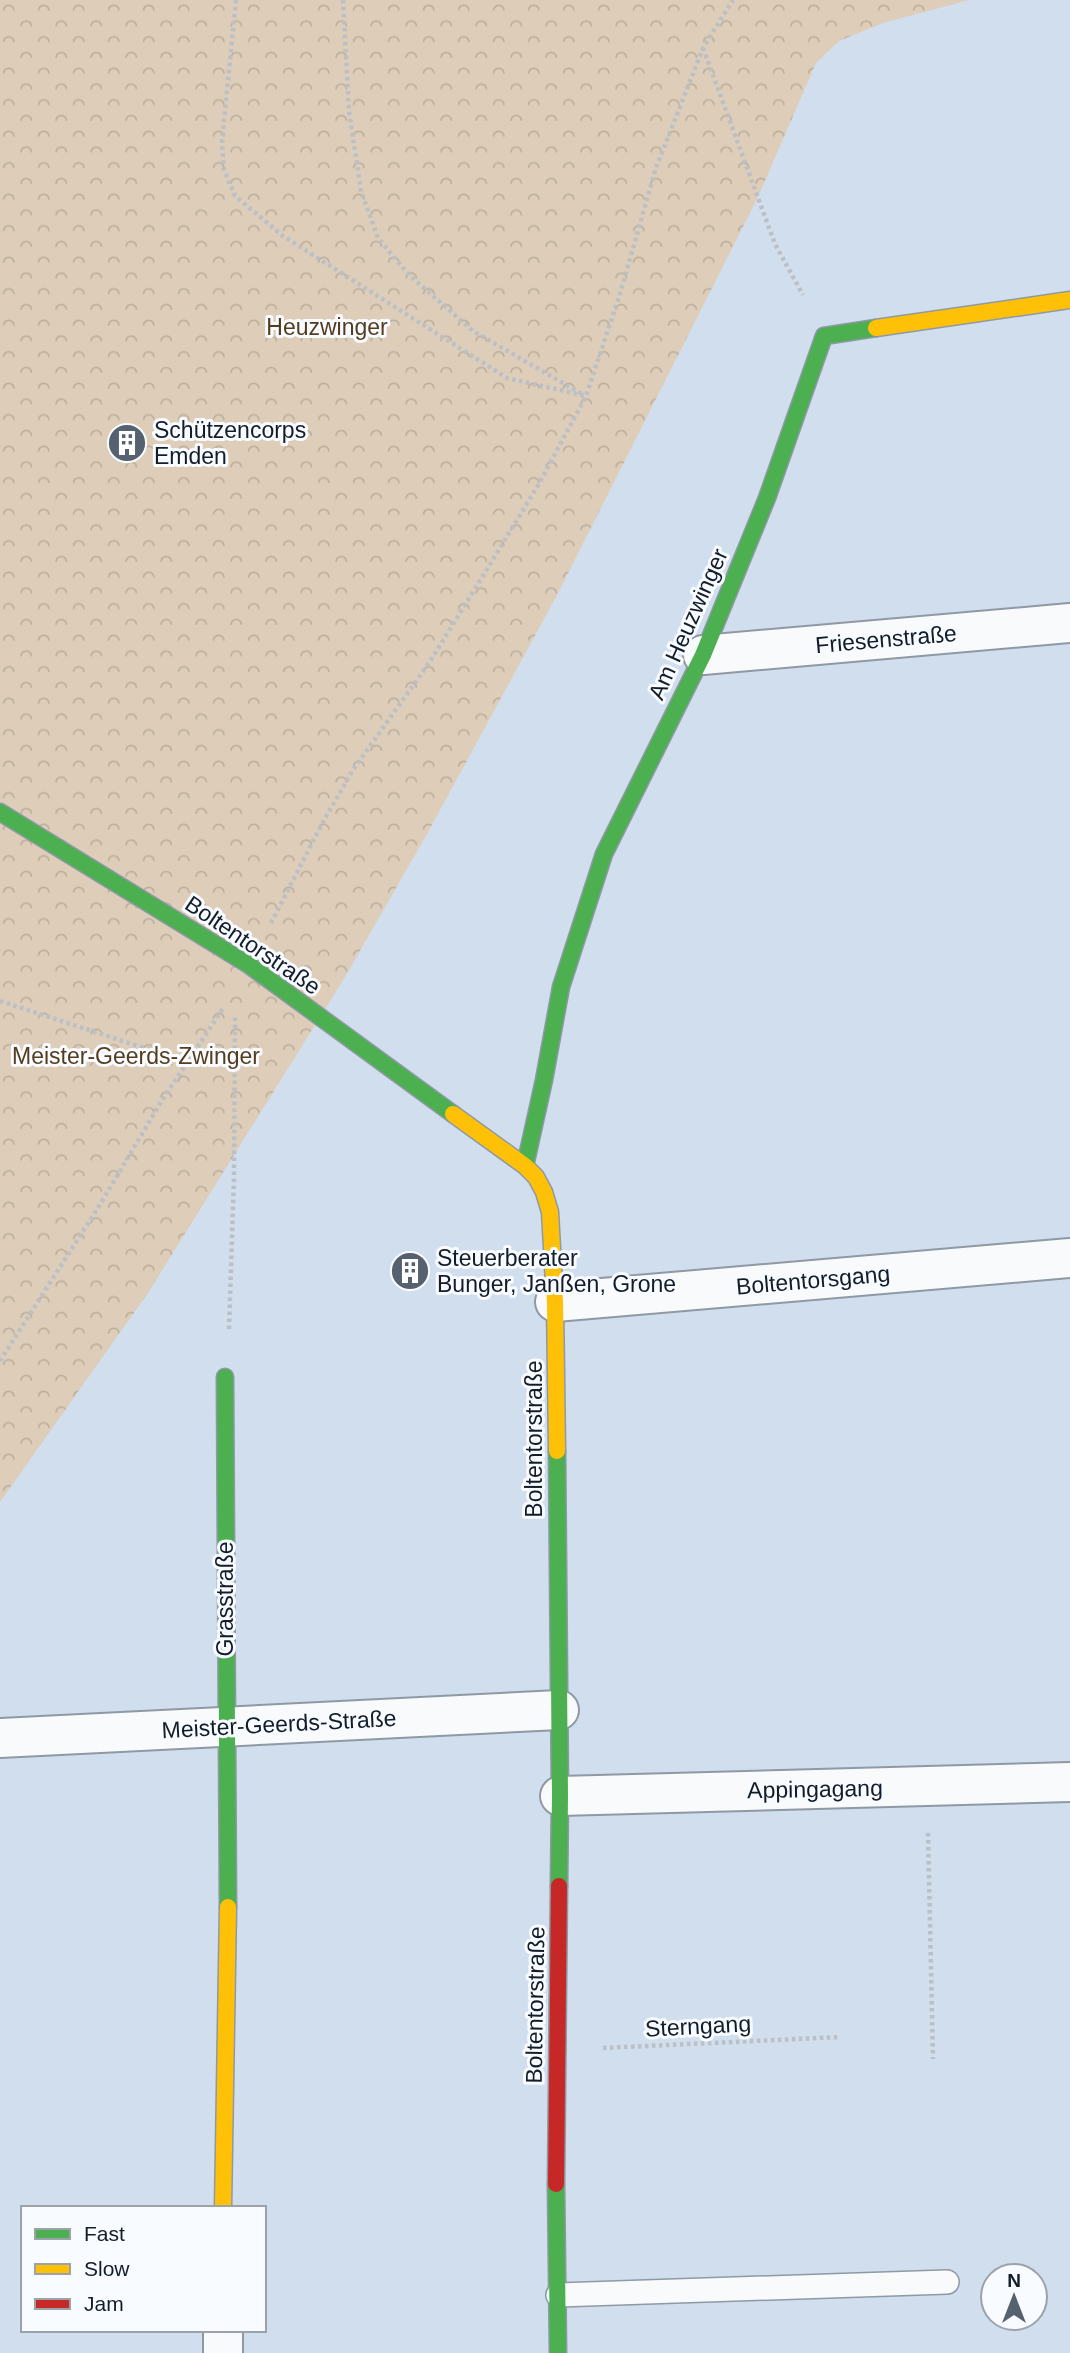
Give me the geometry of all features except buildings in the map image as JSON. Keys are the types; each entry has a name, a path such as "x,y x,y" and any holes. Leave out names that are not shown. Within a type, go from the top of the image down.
{"street":[{"path":"824,336 1070,300"},
{"name":"Am Heuzwinger","path":"525,1166 561,987 604,854 703,655 767,498 824,336"},
{"name":"Friesenstraße","path":"703,655 1070,623"},
{"name":"Boltentorstraße","path":"0,812 249,965 525,1166 536,1177 544,1192 551,1212 555,1302 560,1796 555,2124 558,2353"},
{"name":"Boltentorsgang","path":"555,1302 1070,1258"},
{"name":"Grasstraße","path":"223,2206 228,1939 225,1377"},
{"name":"Meister-Geerds-Straße","path":"0,1738 559,1710"},
{"name":"Appingagang","path":"560,1796 1070,1782"},
{"path":"223,2332 223,2353"}],"lane":[{"path":"558,2295 947,2282"}],"path":[{"path":"236,0 222,141 224,170 235,196 283,236 507,379 586,396"},
{"path":"344,0 349,111 361,191 378,238 408,274 473,331 586,396"},
{"path":"270,924 353,770 429,663 540,482 586,396 619,298 656,168 703,48 733,0"},
{"path":"703,48 775,244 824,336"},
{"path":"0,1001 187,1062"},
{"path":"0,1361 228,1001"},
{"path":"225,1377 232,1281 235,1004"},
{"path":"927,1787 933,2059"},
{"name":"Sterngang","path":"557,2050 840,2037"}],"green space":[{"name":"Heuzwinger","path":"0,0 969,0 883,23 839,41 816,63 758,197 556,597 427,834 345,977 148,1293 0,1502"}],"traffic: fast":[{"path":"525,1166 561,987 604,854 703,655 767,498 824,336 876,328"},
{"path":"0,812 249,965 453,1114"},
{"path":"225,1377 228,1907"},
{"path":"557,1451 559,1886"},
{"path":"556,2184 558,2353"}],"traffic: slow":[{"path":"876,328 1070,300"},
{"path":"453,1114 525,1166 536,1177 544,1192 550,1212 555,1302 557,1451"},
{"path":"223,2206 228,1907"}],"traffic: jam":[{"path":"556,2184 559,1886"}],"place":[{"name":"Schützencorps Emden","path":"127,443"},
{"name":"Steuerberater Bunger, Janßen, Grone","path":"410,1271"}],"park label":[{"name":"Meister-Geerds-Zwinger","path":"136,1056"}]}
